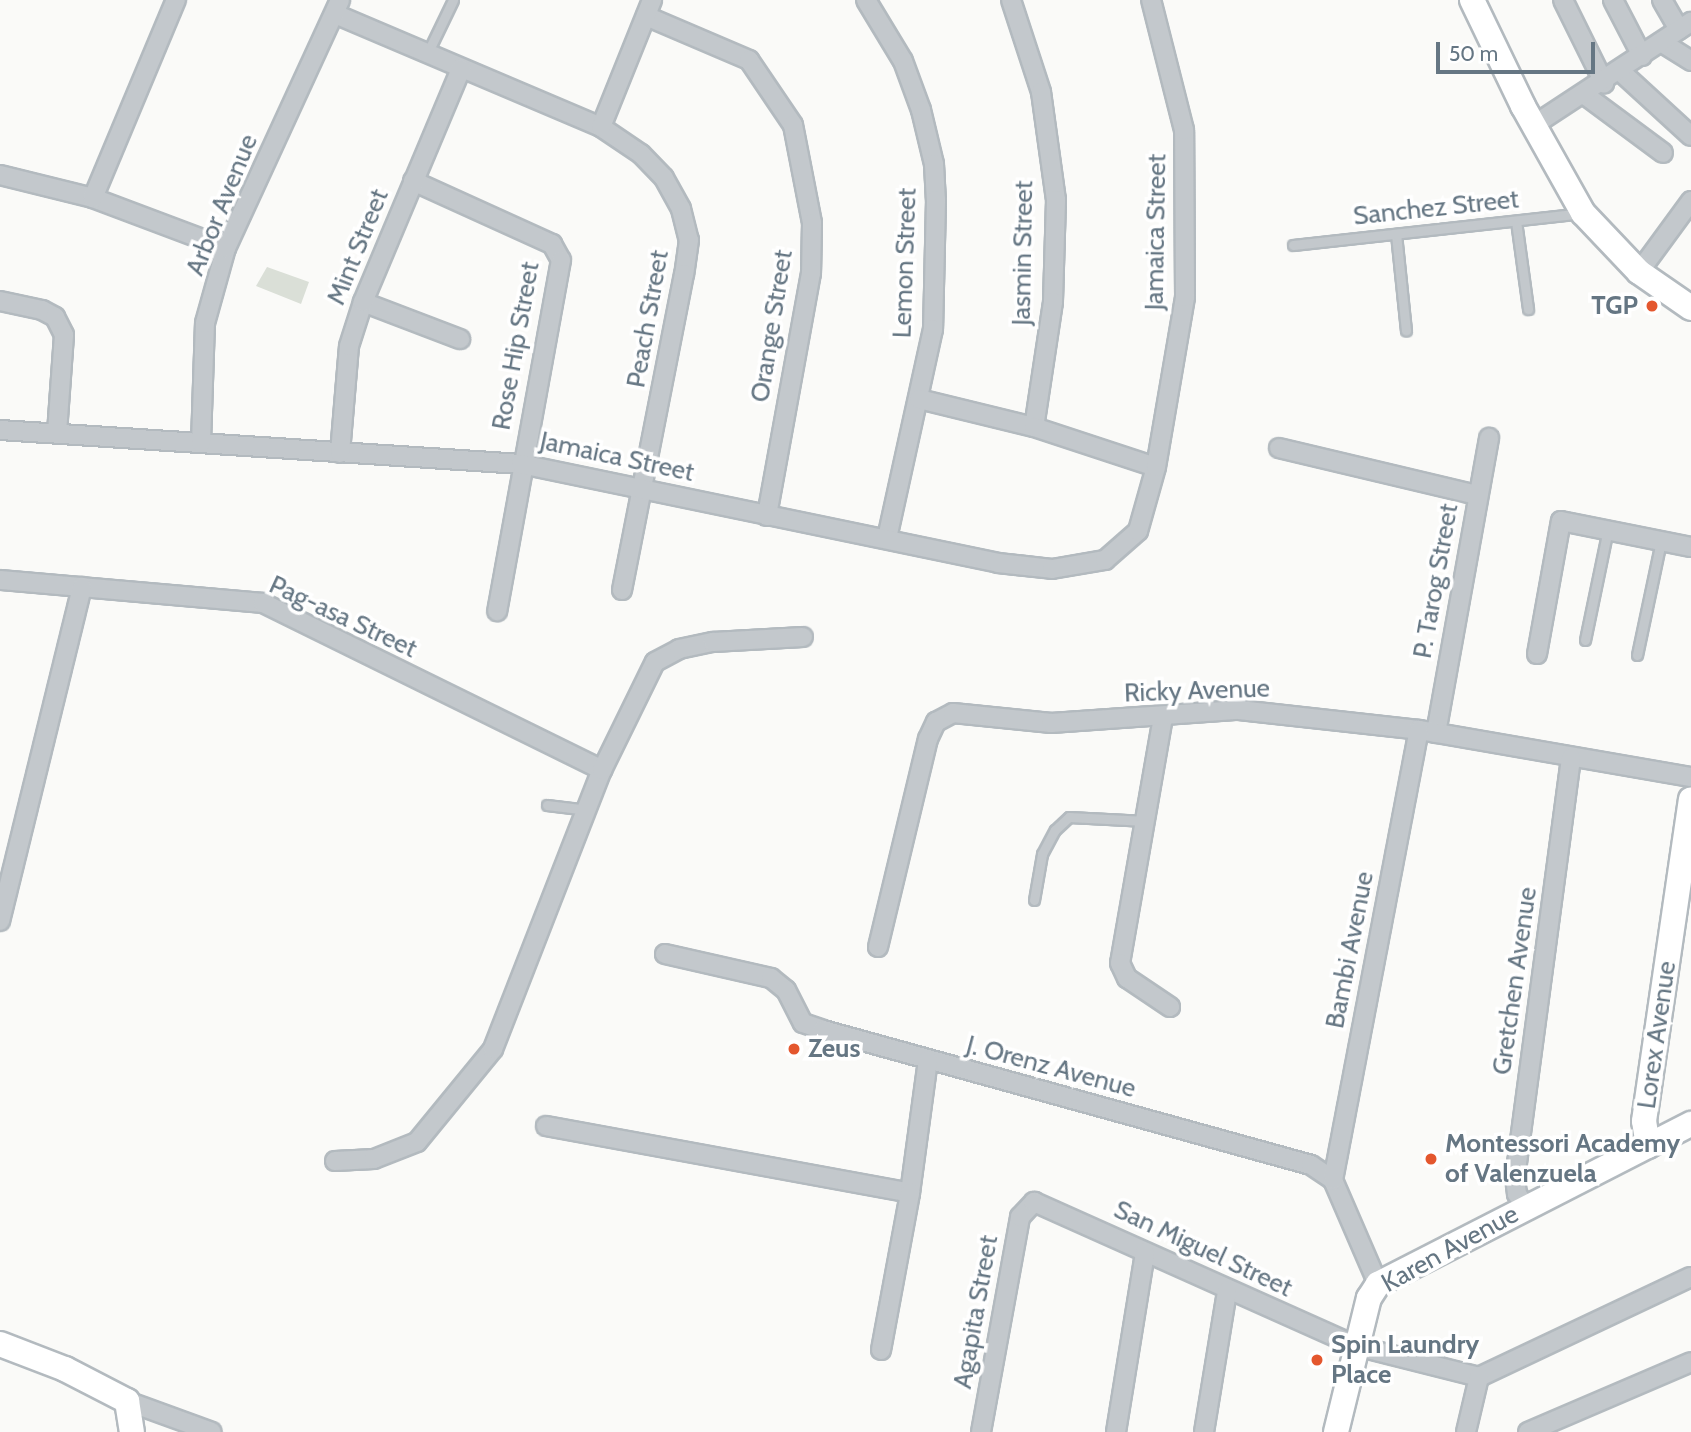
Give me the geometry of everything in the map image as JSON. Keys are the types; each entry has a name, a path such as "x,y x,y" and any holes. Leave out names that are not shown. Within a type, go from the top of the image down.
{"street":[{"path":"93,198 176,0"},
{"name":"Lemon Street","path":"866,0 903,61 934,164 933,329 887,538"},
{"name":"Jasmin Street","path":"1011,0 1041,92 1056,200 1053,302 1034,427"},
{"name":"Jamaica Street","path":"0,430 521,464 998,563 1052,569 1105,561 1138,531 1156,467 1185,297 1184,144 1174,80 1151,0"},
{"path":"1472,0 1534,125 1583,213 1639,272 1691,308"},
{"path":"1563,0 1604,83"},
{"path":"1613,0 1642,56"},
{"path":"1534,125 1604,83 1685,26 1662,0"},
{"name":"Peach Street","path":"338,7 427,54 601,127 664,178 681,209 689,240 645,489 622,590"},
{"name":"Arbor Avenue","path":"201,443 205,323 226,248 338,7"},
{"path":"601,127 649,8"},
{"name":"Orange Street","path":"649,8 749,60 793,125 812,223 811,273 767,516"},
{"path":"1661,42 1691,61"},
{"name":"Mint Street","path":"340,453 349,346 363,302 461,69"},
{"path":"1620,71 1691,136"},
{"path":"1585,95 1663,153"},
{"path":"0,175 93,198 226,248"},
{"name":"Rose Hip Street","path":"413,181 552,244 559,251 497,611"},
{"path":"1639,272 1691,201"},
{"path":"0,301 42,310 55,317 64,335 57,433"},
{"path":"363,302 460,339"},
{"path":"919,399 1034,427 1156,467"},
{"name":"P. Tarog Street","path":"1427,731 1489,438"},
{"path":"1279,448 1477,495"},
{"path":"1537,654 1558,526 1568,520 1691,547"},
{"name":"Pag-asa Street","path":"0,580 263,603 602,770"},
{"path":"0,921 82,587"},
{"path":"335,1161 374,1159 417,1142 493,1049 602,770 655,662 680,649 713,642 803,637"},
{"name":"Ricky Avenue","path":"878,947 936,722 953,713 1042,723 1239,710 1427,731 1691,777"},
{"path":"1163,717 1120,963 1127,978 1170,1007"},
{"name":"Bambi Avenue","path":"1333,1180 1427,731"},
{"name":"Gretchen Avenue","path":"1526,1207 1517,1194 1515,1178 1571,758"},
{"name":"Lorex Avenue","path":"1648,1146 1644,1121 1691,799"},
{"name":"J. Orenz Avenue","path":"665,954 771,978 786,990 803,1023 1311,1165 1333,1180"},
{"path":"881,1350 910,1193 928,1060"},
{"name":"Karen Avenue","path":"1336,1432 1369,1298 1378,1284 1691,1124"},
{"path":"546,1126 910,1193"},
{"path":"1333,1180 1378,1284"},
{"name":"San Miguel Street","path":"1028,1204 1041,1203 1227,1291 1356,1346 1479,1377"},
{"name":"Agapita Street","path":"981,1432 1020,1217 1028,1204"},
{"path":"1116,1432 1145,1252"},
{"path":"1466,1432 1479,1377 1691,1277"},
{"path":"1204,1432 1227,1291"},
{"path":"0,1344 65,1368 127,1401 212,1432"},
{"path":"1528,1432 1691,1362"},
{"path":"127,1401 132,1432"}],"lane":[{"path":"427,54 453,0"},
{"name":"Sanchez Street","path":"1293,245 1583,213"},
{"path":"1516,221 1528,309"},
{"path":"1396,234 1406,330"},
{"path":"1585,640 1608,529"},
{"path":"1637,654 1661,541"},
{"path":"547,805 587,810"},
{"path":"1034,900 1042,854 1055,830 1069,817 1146,821"}],"shaded area":[{"path":"267,267 309,282 301,304 256,286"}],"place":[{"name":"TGP","path":"1652,306"},
{"name":"Zeus","path":"794,1049"},
{"name":"Montessori Academy of Valenzuela","path":"1431,1159"},
{"name":"Spin Laundry Place","path":"1317,1360"}]}
